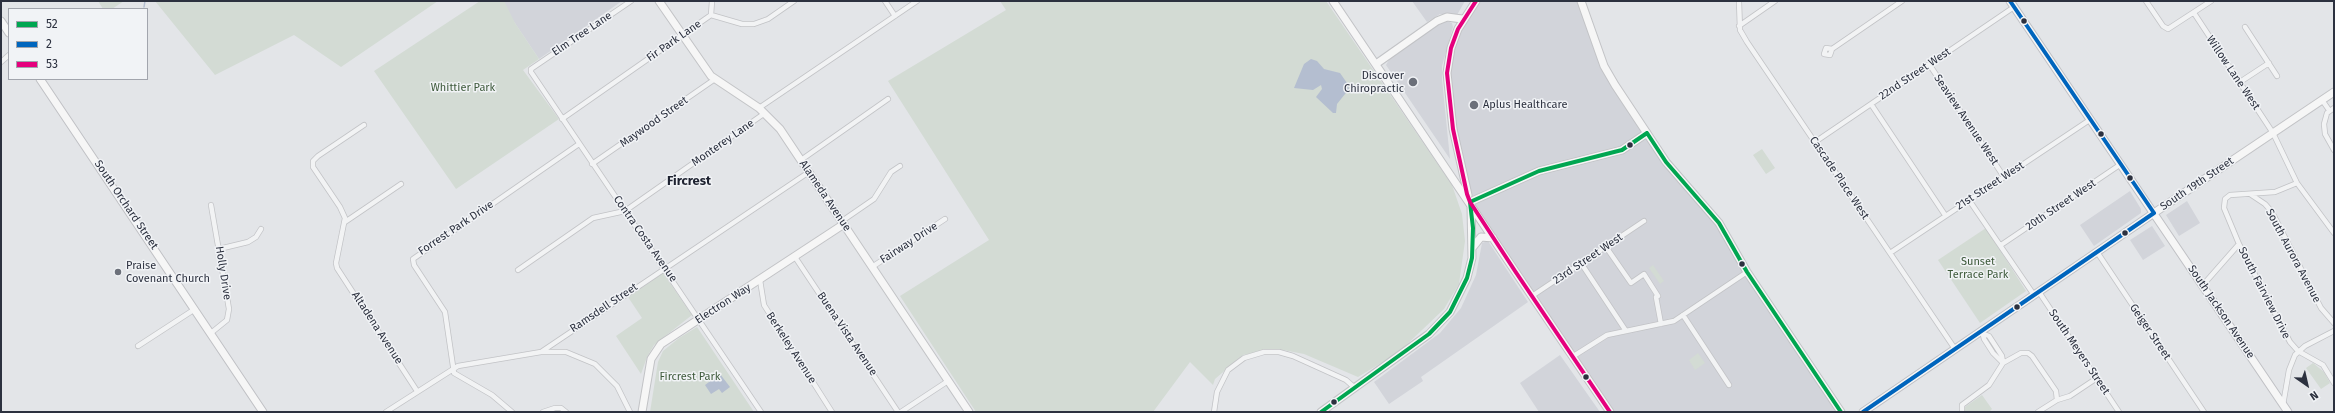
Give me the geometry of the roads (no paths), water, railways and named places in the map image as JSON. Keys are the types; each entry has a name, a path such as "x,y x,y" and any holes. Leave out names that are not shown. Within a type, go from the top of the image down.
{"street":[{"name":"Elm Tree Lane","path":"533,68 631,1"},
{"name":"Alameda Avenue","path":"659,1 700,62 715,80 759,108 780,129 969,412"},
{"path":"711,15 712,1"},
{"name":"Fir Park Lane","path":"562,119 711,15 742,24 754,24 768,19 794,1"},
{"path":"885,1 895,16"},
{"name":"Monterey Lane","path":"759,108 917,1"},
{"path":"1333,1 1470,202 1610,412"},
{"path":"1321,412 1425,338 1444,320 1455,304 1467,278 1473,247 1470,202 1453,129 1447,85 1451,48 1462,19 1476,1"},
{"path":"1581,1 1608,73 1666,162 1719,223 1747,272 1841,412"},
{"name":"Cascade Place West","path":"1739,1 1739,26 1746,42 1955,349"},
{"path":"1739,26 1775,1"},
{"path":"1832,49 1902,1"},
{"path":"2146,1 2166,28 2172,27 2211,1"},
{"name":"22nd Street West","path":"1815,142 1929,64 2012,4"},
{"name":"South Jackson Avenue","path":"2012,4 2288,412"},
{"name":"Willow Lane West","path":"2194,13 2273,133 2297,183 2334,233"},
{"path":"1376,64 1437,21 1447,17 1462,19"},
{"path":"1,21 8,32"},
{"path":"2245,26 2277,76"},
{"path":"2240,82 2269,63"},
{"name":"Seaview Avenue West","path":"1929,64 2004,177"},
{"name":"Contra Costa Avenue","path":"533,68 530,72 665,268 761,412"},
{"name":"South Orchard Street","path":"41,80 263,412"},
{"name":"Maywood Street","path":"592,164 715,80"},
{"name":"South 19th Street","path":"1863,412 1955,349 1983,332 2036,293 2334,92"},
{"path":"801,160 888,99"},
{"path":"2322,100 2332,109 2325,116 2324,130 2334,150"},
{"path":"1871,104 1945,216"},
{"name":"Monterey Lane","path":"518,270 594,218 625,211 765,114"},
{"name":"21st Street West","path":"1890,253 2091,120"},
{"path":"364,125 318,156 312,164 314,170 343,213 345,222 401,184"},
{"path":"1470,202 1531,174 1622,150 1647,133"},
{"name":"Forrest Park Drive","path":"453,369 445,312 414,265 413,258 579,144"},
{"name":"20th Street West","path":"2002,245 2121,164"},
{"path":"843,223 874,199 892,172 900,166"},
{"name":"Ramsdell Street","path":"386,412 417,391 461,365 541,352 809,172"},
{"path":"2249,193 2275,192 2297,183"},
{"name":"South Fairview Drive","path":"2249,193 2229,196 2225,200 2224,208 2239,244 2283,330 2298,351 2323,365 2334,383"},
{"name":"South Aurora Avenue","path":"2249,193 2261,201 2272,212 2321,308 2334,323"},
{"path":"1969,200 2036,293"},
{"name":"Holly Drive","path":"211,205 229,313 225,322 211,333"},
{"name":"Fairway Drive","path":"872,267 945,219"},
{"name":"23rd Street West","path":"1532,296 1644,220"},
{"name":"Altadena Avenue","path":"345,222 337,266 417,391"},
{"name":"Electron Way","path":"642,412 653,354 666,341 796,257 843,223"},
{"path":"219,249 248,242 256,237 261,229"},
{"path":"1473,247 1481,237 1494,238"},
{"path":"2203,285 2239,244"},
{"path":"1606,247 1630,283 1644,274 1658,296 1656,297 1661,324"},
{"name":"Geiger Street","path":"2097,252 2204,412"},
{"name":"Buena Vista Avenue","path":"796,257 900,412"},
{"path":"1581,264 1626,331"},
{"path":"1572,357 1604,336 1671,322 1747,272"},
{"name":"Berkeley Avenue","path":"760,280 764,305 832,412"},
{"name":"South Meyers Street","path":"2036,293 2097,378 2119,412"},
{"path":"138,346 195,309"},
{"path":"1683,315 1729,385"},
{"path":"2283,405 2290,368 2298,351 2334,331"},
{"path":"1983,332 1984,339 1998,359 2003,363"},
{"path":"541,352 566,352 595,364 617,386 630,412"},
{"path":"1214,412 1217,392 1228,370 1244,358 1264,352 1279,352 1293,356 1346,380 1355,388"},
{"path":"1962,412 1961,408 1963,403 1989,385 2003,363 2021,353 2028,353 2056,391 2057,400"},
{"path":"453,369 457,375 492,395 512,412"},
{"path":"2038,412 2057,400 2070,396 2097,378"},
{"path":"900,412 948,380"},
{"path":"543,412 555,408 561,408 566,412"}],"water":[{"path":"1311,59 1317,61 1324,69 1340,73 1347,83 1349,89 1337,104 1336,113 1333,113 1316,97 1322,89 1321,85 1313,90 1294,88 1304,64"},
{"path":"720,374 730,387 722,393 719,389 711,394 705,385"}],"waterway":[{"path":"144,7 145,1"}],"place":[{"name":"Discover Chiropractic","path":"1413,82"},
{"name":"Aplus Healthcare","path":"1474,105"},
{"name":"Praise Covenant Church","path":"118,272"}],"district":[{"name":"Fircrest","path":"689,181"}],"park label":[{"name":"Whittier Park","path":"463,88"},
{"name":"Sunset Terrace Park","path":"1978,268"},
{"name":"Fircrest Park","path":"690,377"}]}
